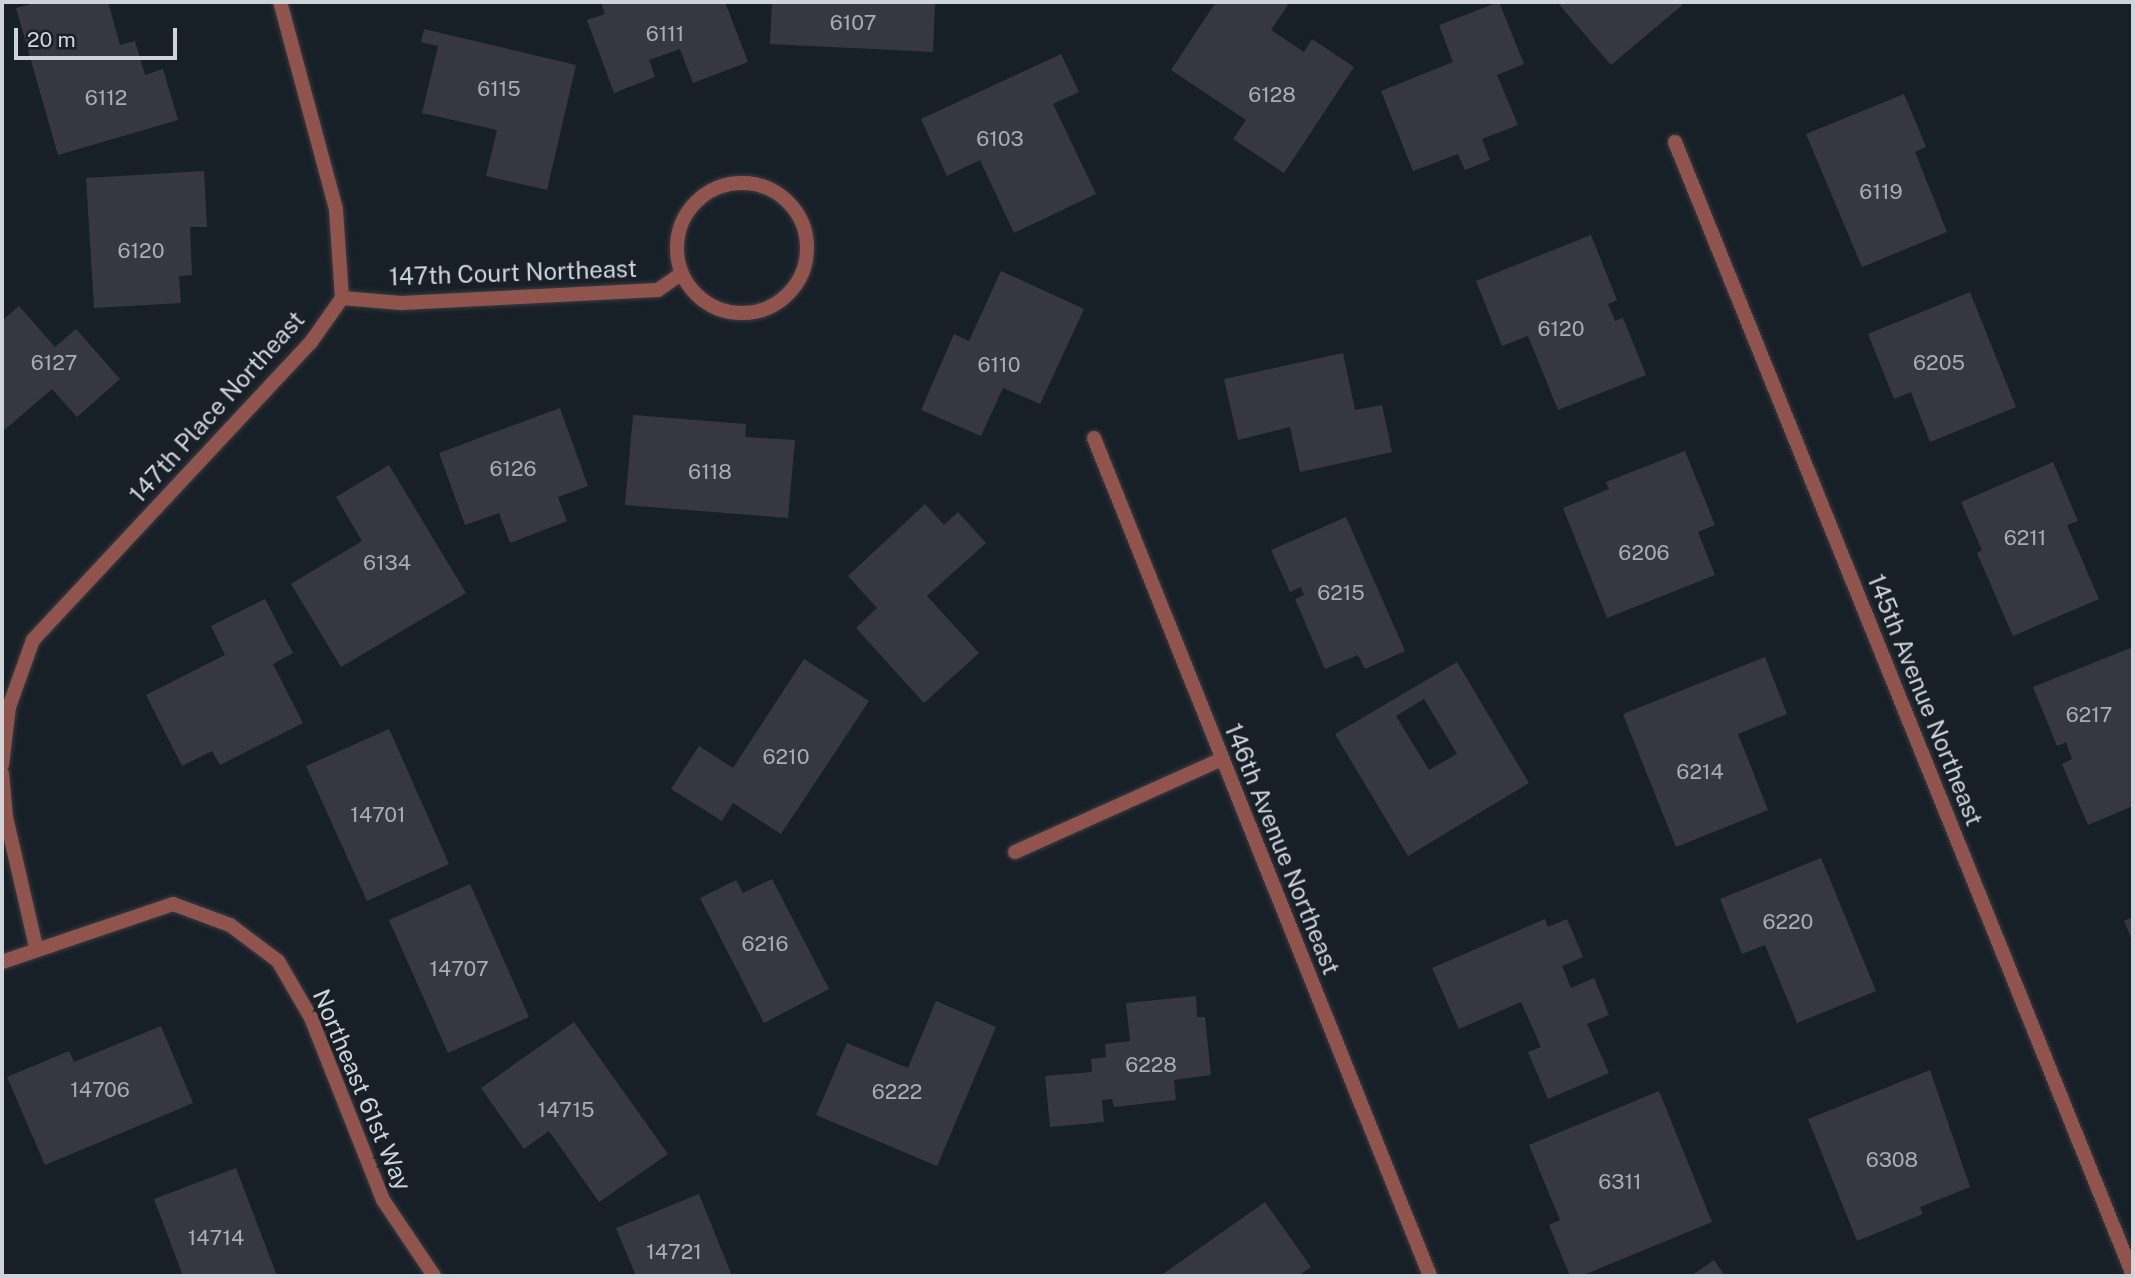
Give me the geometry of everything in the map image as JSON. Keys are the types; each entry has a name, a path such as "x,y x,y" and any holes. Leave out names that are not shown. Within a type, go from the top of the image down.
{"street":[{"path":"280,2 336,209 342,298"},
{"name":"145th Avenue Northeast","path":"1675,142 2133,1275"},
{"path":"739,184 772,190 791,204 803,222 808,245 804,267 794,287 777,303 733,313 712,306 694,292 682,273 676,250 680,228 690,208 707,192 739,184"},
{"name":"147th Court Northeast","path":"342,298 401,303 658,289 682,273"},
{"name":"147th Place Northeast","path":"2,765 9,707 33,640 311,342 342,298"},
{"name":"146th Avenue Northeast","path":"1094,438 1430,1276"},
{"path":"1015,852 1222,759"},
{"path":"2,774 6,817 36,947"},
{"name":"Northeast 61st Way","path":"2,962 36,947 173,904 230,925 278,961 311,1018 383,1200 434,1276"}],"building":[{"path":"39,2 108,2 120,45 135,41 145,75 163,69 178,120 58,155 16,8"},
{"path":"601,2 725,2 748,62 693,83 680,49 649,60 655,77 614,93 587,20 605,14"},
{"path":"772,2 935,2 933,52 770,44"},
{"path":"1216,2 1290,2 1271,30 1304,52 1312,39 1354,67 1284,173 1233,139 1246,120 1171,70"},
{"path":"1499,2 1524,64 1497,75 1518,125 1482,139 1490,160 1465,170 1458,154 1413,171 1381,91 1453,62 1439,25"},
{"path":"1557,2 1686,2 1611,65"},
{"path":"424,29 576,65 547,190 486,176 497,130 422,113 438,46 421,42"},
{"path":"1061,54 1079,92 1053,104 1096,194 1014,233 980,160 947,176 921,119"},
{"path":"1904,94 1926,147 1915,152 1947,232 1862,267 1806,134"},
{"path":"204,171 207,227 190,227 192,275 179,276 181,303 94,308 86,178"},
{"path":"1591,235 1617,300 1608,304 1615,321 1623,318 1646,375 1558,410 1528,336 1502,346 1476,281"},
{"path":"1001,271 1084,309 1040,404 1003,388 981,436 921,410 954,334 969,341"},
{"path":"1970,292 2016,407 1930,442 1911,392 1894,399 1868,334"},
{"path":"19,306 55,347 76,329 120,379 77,417 52,389 2,432 2,321"},
{"path":"1343,353 1355,410 1382,405 1392,452 1300,472 1290,427 1238,440 1224,379"},
{"path":"560,408 588,486 558,497 567,521 510,543 499,513 465,525 439,453"},
{"path":"633,415 746,424 745,437 795,440 788,518 625,505"},
{"path":"1685,451 1715,525 1698,532 1715,575 1607,618 1563,508 1609,489 1606,482"},
{"path":"2053,462 2078,521 2067,525 2099,599 2013,636 1977,553 1982,550 1961,502"},
{"path":"389,465 466,593 341,667 291,584 362,541 336,497"},
{"path":"925,504 944,525 958,512 986,543 927,596 979,653 924,703 856,628 877,608 848,576"},
{"path":"1346,517 1405,651 1365,669 1358,655 1325,669 1295,599 1304,595 1301,587 1290,592 1271,550"},
{"path":"265,599 293,653 273,664 303,723 220,765 212,751 182,766 146,695 225,655 211,626"},
{"path":"2133,647 2133,806 2088,825 2062,764 2072,759 2066,742 2057,746 2033,687"},
{"path":"1765,657 1787,714 1738,734 1768,810 1676,847 1623,714"},
{"path":"804,659 869,701 781,834 733,803 722,821 671,789 699,746 733,768"},
{"path":"1457,662 1529,783 1408,856 1335,734","holes":["1424,699 1457,754 1429,770 1396,716"]},
{"path":"389,729 449,864 367,901 306,766"},
{"path":"1821,858 1876,991 1797,1023 1765,945 1742,954 1720,899"},
{"path":"772,879 829,989 764,1023 700,898 736,880 743,893"},
{"path":"470,884 529,1017 448,1053 389,920"},
{"path":"2133,917 2133,942 2124,921"},
{"path":"1545,919 1548,927 1567,919 1583,957 1562,966 1571,988 1594,978 1609,1015 1587,1024 1609,1073 1548,1099 1528,1052 1541,1047 1521,1002 1459,1029 1432,968"},
{"path":"1196,996 1197,1017 1205,1017 1211,1075 1174,1080 1176,1100 1114,1107 1112,1099 1102,1100 1104,1122 1050,1127 1045,1076 1092,1072 1091,1059 1106,1057 1105,1044 1130,1041 1126,1003"},
{"path":"936,1001 996,1027 937,1166 816,1115 847,1043 908,1068"},
{"path":"574,1022 668,1154 599,1202 549,1131 524,1149 481,1088"},
{"path":"161,1026 193,1103 45,1165 7,1077 69,1051 74,1062"},
{"path":"1930,1070 1970,1187 1920,1207 1923,1214 1857,1241 1808,1119"},
{"path":"1659,1091 1712,1222 1581,1276 1570,1276 1549,1225 1560,1220 1529,1145"},
{"path":"236,1168 277,1276 183,1276 154,1199"},
{"path":"699,1194 732,1276 636,1276 616,1228"},
{"path":"1265,1202 1311,1267 1298,1276 1160,1276"},
{"path":"1714,1260 1725,1276 1691,1276"}]}
